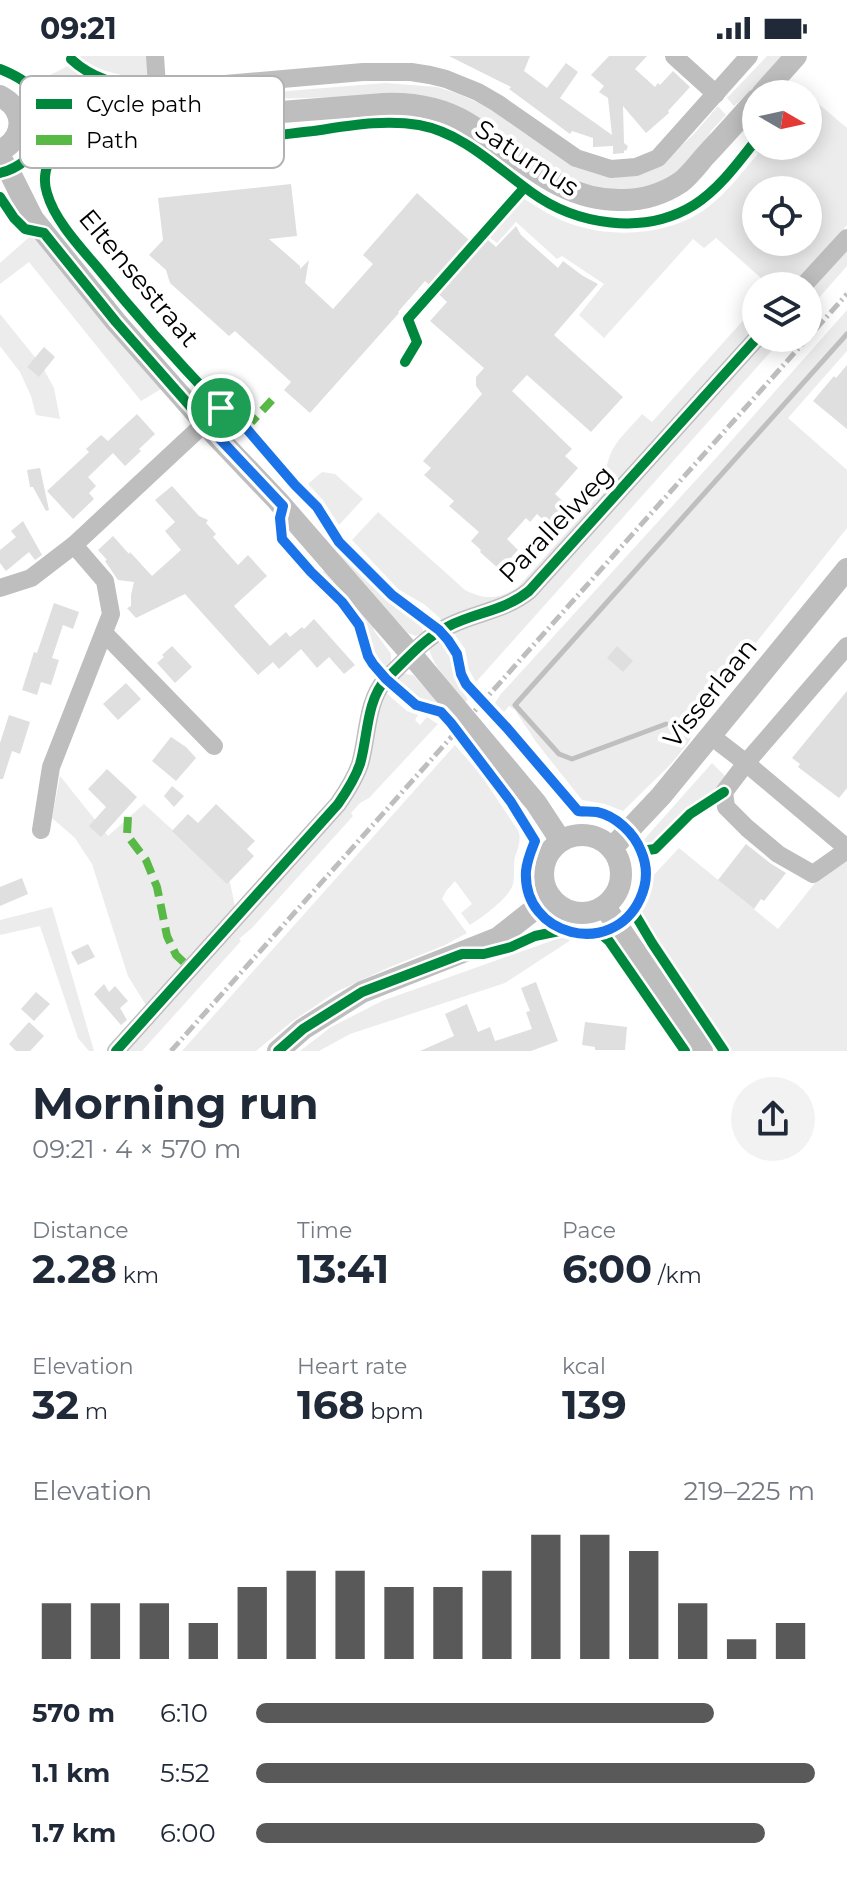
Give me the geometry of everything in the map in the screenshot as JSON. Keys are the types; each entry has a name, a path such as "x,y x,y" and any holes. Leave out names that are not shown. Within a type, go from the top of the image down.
{"street":[{"path":"155,56 156,76"},
{"path":"674,56 716,94"},
{"path":"272,76 362,64 456,82 497,103 576,158 611,169 636,167 658,158 749,56"},
{"path":"775,80 796,56"},
{"path":"0,96 11,102 19,121 18,133 0,151"},
{"path":"284,112 384,104 415,105 434,110 464,121 542,176 576,194 606,201 635,200 662,194 684,180 742,116"},
{"name":"Eltensestraat","path":"0,158 33,219 116,322 411,654 536,803 561,841"},
{"path":"816,272 847,238"},
{"name":"Parallelweg","path":"116,1051 338,804 360,764 370,713 380,685 439,630 506,606 529,591 744,352"},
{"path":"0,588 31,578 74,545 205,423"},
{"path":"41,830 51,767 111,614 105,581 74,545"},
{"name":"Visserlaan","path":"612,848 661,796 847,569"},
{"path":"104,633 214,746"},
{"path":"711,736 746,763 847,849 813,874 778,854 747,828 726,807 724,792 746,763 847,646"},
{"path":"575,835 590,835 605,841 612,848 621,866 622,882 616,896 605,907 591,913 575,914 561,908 550,897 543,883 543,867 549,852 561,841 575,835"},
{"path":"278,1051 303,1029 362,992 498,938 550,897"},
{"path":"605,907 702,1051"}],"shaded area":[{"path":"148,56 150,76 123,75 80,57"},
{"path":"767,56 787,56 766,80 744,80"},
{"path":"70,65 86,76 48,76"},
{"path":"742,82 742,99 734,106 727,98"},
{"path":"385,83 437,87 486,106 589,171 676,150 718,106 726,115 711,131 699,156 668,183 623,195 559,179 490,126 338,97 284,99 284,91"},
{"path":"822,107 847,128 847,225 822,254 822,176 742,176 742,256 821,256 807,272 754,272 716,238 704,248 693,239 604,338 579,315 604,284 562,256 557,259 516,222 497,243 489,237 523,198 571,224 624,233 676,224 707,208 753,160 822,160"},
{"path":"35,232 161,389 141,401 29,262 0,284 0,263"},
{"path":"847,244 847,266 822,294 822,272"},
{"path":"847,310 847,351 788,418 847,470 847,528 705,707 689,742 671,764 623,811 582,800 515,710 509,706 504,712 495,703 810,352 822,352 822,338"},
{"path":"0,314 42,366 54,388 60,419 36,415 20,372 0,346"},
{"path":"742,322 742,346 523,591 444,622 425,605 398,589 352,540 378,512 465,590 492,597 511,591 592,504 601,487 610,455 624,434 642,414 652,422"},
{"path":"750,352 771,352 476,682 469,670 465,649 453,632 501,614"},
{"path":"322,472 335,474 363,499 339,525 308,484"},
{"path":"343,551 388,598 413,618 424,633 416,636 408,633 382,608 339,555"},
{"path":"327,567 370,620 391,654 391,664 383,669 371,654 361,622 319,576"},
{"path":"438,638 451,650 461,680 472,695 465,702 431,655 429,648"},
{"path":"401,673 413,675 446,704 445,712 417,703 409,697 394,680"},
{"path":"385,692 407,711 418,715 415,720 420,725 427,717 438,724 369,798 360,803 351,813 353,816 239,939 241,941 142,1051 124,1051 339,811"},
{"path":"455,745 481,775 519,832 513,884 506,895 470,925 461,913 472,904 455,881 442,899 467,933 336,992 256,1051 182,1051"},
{"path":"712,763 727,778 648,863 641,843"},
{"path":"60,776 108,836 144,804 230,882 235,907 147,1007 128,976 92,864 75,838 52,818"},
{"path":"679,848 778,929 815,883 843,859 847,862 847,1051 731,1051 638,910 649,880"},
{"path":"52,907 94,1051 89,1051 78,1038 40,926 0,935 0,920"},
{"path":"565,936 574,938 505,983 350,1034 319,1051 300,1051 331,1027 382,1001"}],"building":[{"path":"449,56 530,56 524,71 547,88 566,63 578,72 560,98 612,135 608,98 599,92 604,86 591,75 609,56 647,56 635,69 655,87 673,71 690,87 669,113 646,133 623,106 624,143 628,146 624,153 613,154 613,146 593,147 593,138 572,131 570,134 509,89 511,87"},
{"path":"291,184 297,236 269,239 300,269 309,260 305,283 333,309 373,264 363,255 417,193 478,248 487,239 496,247 516,226 521,235 558,268 563,261 598,284 554,335 623,397 591,432 527,375 512,391 572,449 565,456 578,468 555,494 568,506 550,526 537,514 530,522 526,518 507,539 518,550 500,570 471,541 479,532 449,506 454,501 424,475 431,468 423,461 482,394 476,386 476,377 484,368 430,321 447,302 425,281 310,413 284,390 291,382 235,331 229,336 170,283 166,270 149,255 163,240 158,198"},
{"path":"44,347 55,357 39,377 27,367"},
{"path":"847,365 847,429 813,401"},
{"path":"137,414 155,434 125,466 113,453 88,477 96,486 89,493 94,499 73,519 47,491 89,452 86,449 101,435 108,441"},
{"path":"40,468 49,510 46,511 33,487 30,487 27,470"},
{"path":"172,486 199,516 208,520 206,523 216,534 213,537 238,565 248,555 267,576 234,606 270,646 286,632 290,637 314,619 355,665 344,674 329,657 317,668 301,649 279,669 273,662 258,675 185,594 136,618 127,608 131,606 134,582 118,580 98,550 113,536 152,576 181,550 165,531 175,522 155,500"},
{"path":"23,521 42,555 35,560 29,552 6,571 0,563 0,550 16,537 11,531"},
{"path":"54,603 79,612 73,629 63,625 52,658 59,660 51,685 41,682 37,695 22,690"},
{"path":"172,646 192,667 175,683 157,663"},
{"path":"617,646 633,661 623,672 607,658"},
{"path":"126,683 141,699 118,720 103,704"},
{"path":"847,691 847,788 839,798 798,767 800,764 792,758"},
{"path":"9,715 30,722 20,754 12,751 3,779 0,779 0,743"},
{"path":"171,737 196,758 176,781 152,761"},
{"path":"107,769 137,797 101,837 89,826 106,807 88,789"},
{"path":"172,786 184,796 174,807 164,796"},
{"path":"216,804 255,841 247,849 254,856 227,884 172,831 188,814 198,823"},
{"path":"746,844 786,873 754,909 718,880"},
{"path":"22,878 28,894 0,906 0,887"},
{"path":"88,944 95,957 78,965 71,952"},
{"path":"536,982 558,1041 531,1051 420,1051 454,1036 445,1014 467,1004 478,1032 490,1027 495,1041 532,1029 526,1012 530,1011 521,988"},
{"path":"104,984 109,992 115,986 128,1001 120,1008 127,1020 121,1025 94,994"},
{"path":"36,992 50,1004 34,1021 21,1009"},
{"path":"29,1022 44,1036 30,1051 16,1051 9,1044"},
{"path":"585,1022 627,1027 625,1050 595,1050 595,1047 582,1045"}],"waterway":[{"path":"666,724 572,759 559,754 515,705 847,334"}],"railway":[{"path":"171,1051 847,294"}],"marked path":[{"path":"246,428 272,400"},
{"path":"128,817 127,835 146,860 157,887 167,936 176,955 190,968"}],"cycle path":[{"path":"71,59 96,76"},
{"path":"0,69 20,79"},
{"name":"Saturnus","path":"284,134 392,123 435,129 465,143 549,203 589,219 611,222 654,221 674,215 703,199 742,157"},
{"path":"0,173 20,164"},
{"name":"Saturnus","path":"0,197 25,229 44,233 116,322 218,438 283,506 280,518 282,539 342,602 359,625 373,664 416,705 441,712 511,802 535,841 529,859 527,886 538,911 557,927 580,934 604,932 622,922 636,907 643,888 644,868 639,848 627,830 608,816 578,811 469,688 456,651 446,637 395,597 352,556 317,506 156,336 61,222 47,193 46,168"},
{"name":"Saturnus","path":"405,362 417,342 408,319 524,188"},
{"path":"116,1051 338,804 358,769 371,708 386,679 440,631 510,603 529,591 744,352"},
{"path":"641,851 655,849 690,814 724,792"},
{"path":"633,911 724,1051"},
{"path":"278,1051 303,1029 362,992 462,954 484,954 535,936 564,930"},
{"path":"600,933 609,941 685,1051"}],"route":[{"path":"221,408 246,428 317,507 339,542 392,595 448,640 457,654 466,684 578,811 610,817 635,839 646,873 643,892 626,919 600,933 586,934 559,928 540,914 526,880 528,857 535,841 511,802 441,712 416,705 373,664 359,625 342,602 282,539 280,518 283,506 205,423 221,408"}]}
